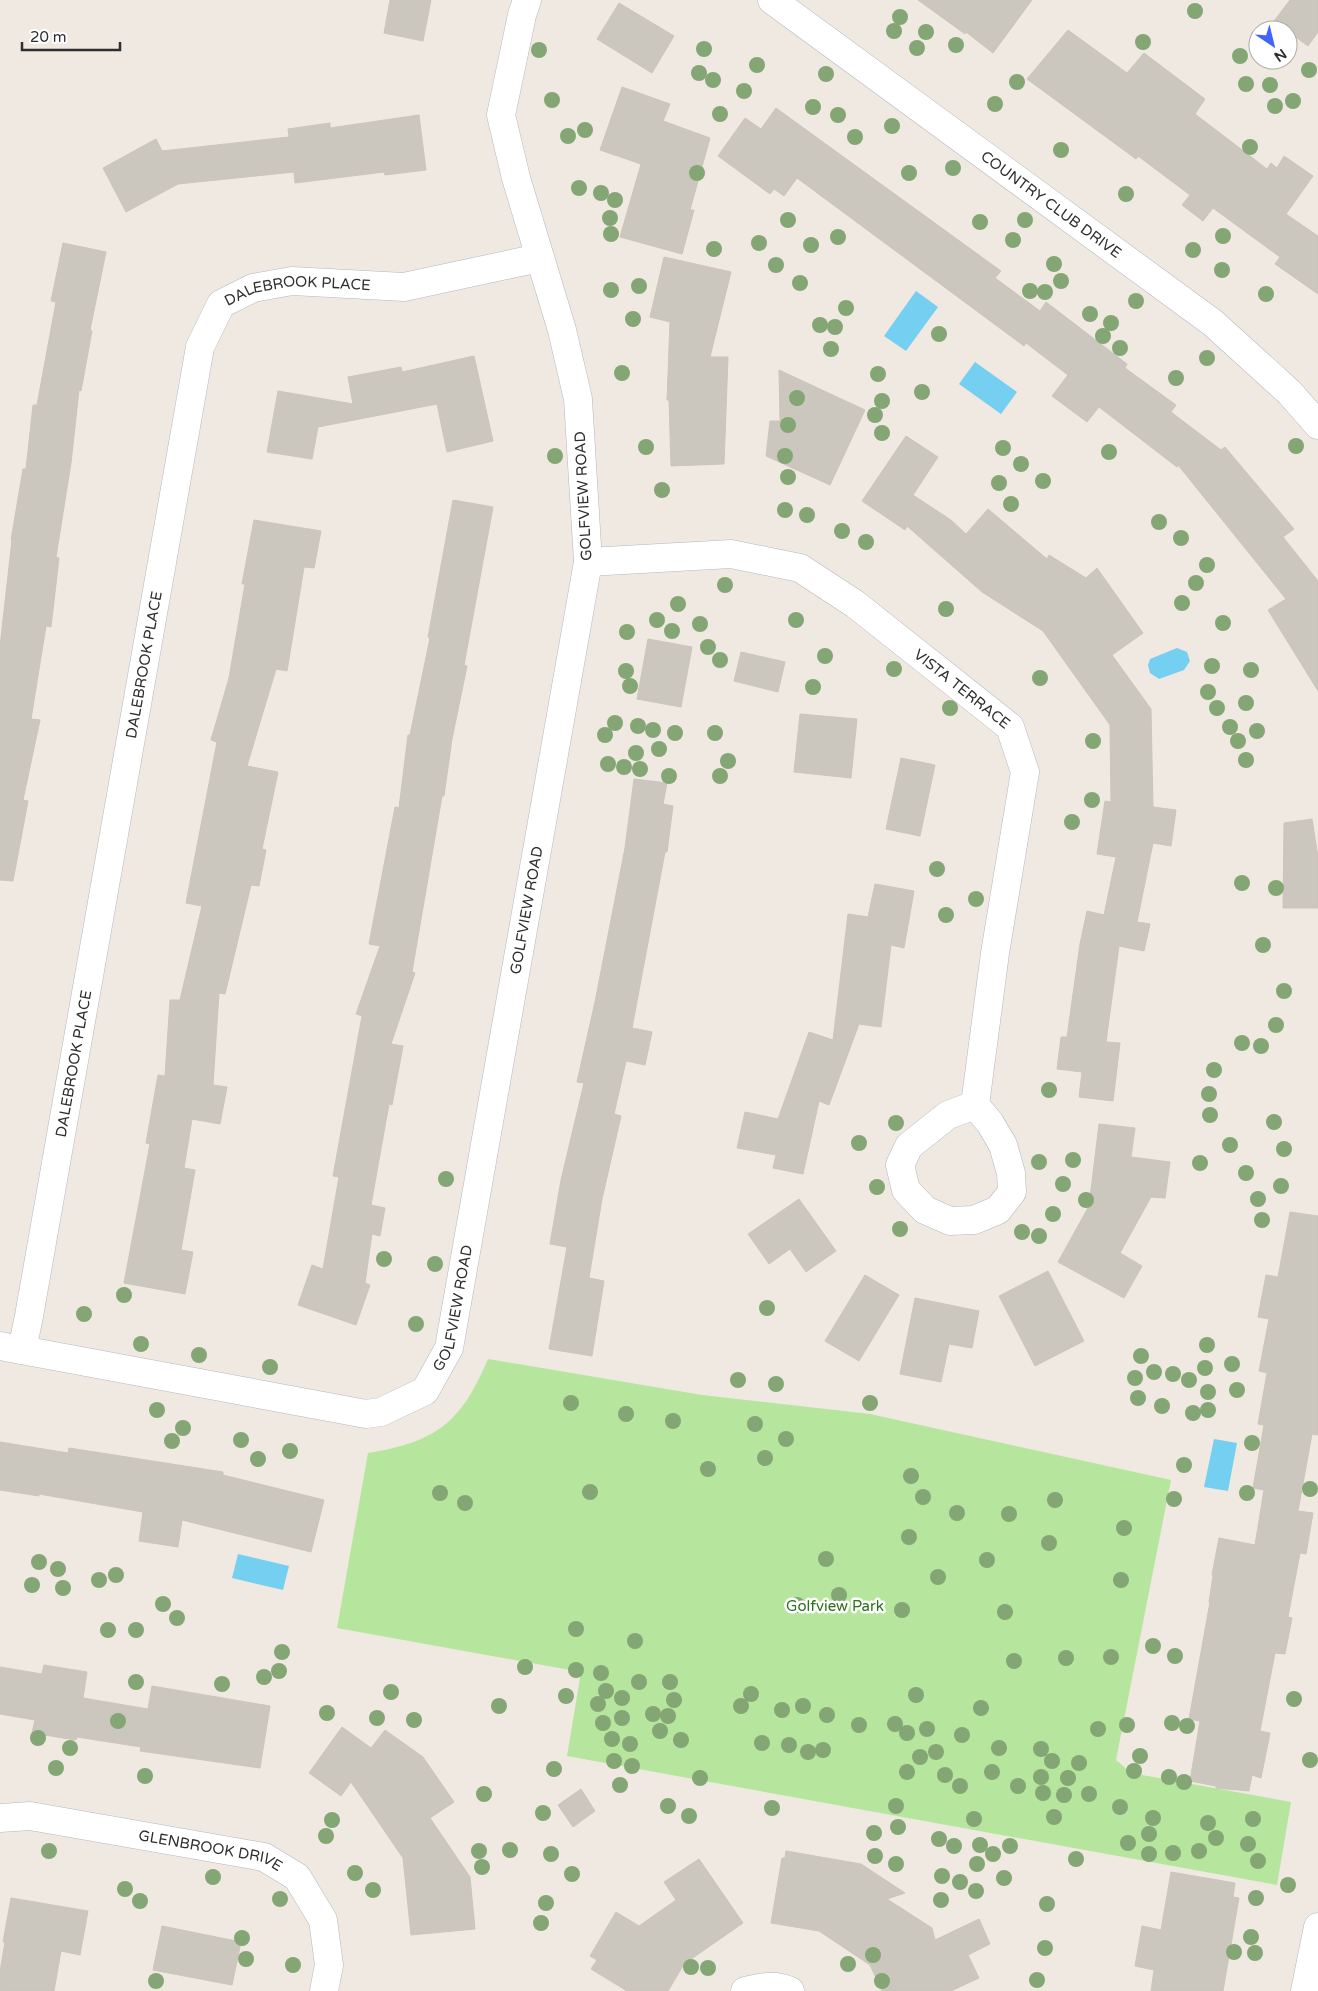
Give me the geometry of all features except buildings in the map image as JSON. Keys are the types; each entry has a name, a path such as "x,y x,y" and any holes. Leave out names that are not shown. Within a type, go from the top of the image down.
{"street":[{"name":"GOLFVIEW ROAD","path":"11,1348 366,1414 381,1412 425,1391 448,1348 588,562 578,399 562,330 516,178 501,115 526,0"},
{"name":"COUNTRY CLUB DRIVE","path":"772,0 1213,323 1289,392 1318,425"},
{"name":"DALEBROOK PLACE","path":"11,1348 34,1286 200,347 222,304 252,288 292,282 404,287 539,258"},
{"name":"VISTA TERRACE","path":"588,562 731,554 800,568 855,604 1010,727 1025,772 995,953 975,1105"},
{"path":"975,1105 990,1123 1003,1145 1012,1173 1012,1192 998,1210 974,1220 950,1221 925,1210 906,1190 900,1165 909,1146 948,1115 975,1105"},
{"name":"GLENBROOK DRIVE","path":"0,1818 30,1816 264,1857 297,1876 323,1920 329,1965 324,1991"},
{"path":"1305,1991 1318,1927"},
{"path":"745,1991 764,1986 783,1988 790,1991"}],"green space":[{"name":"Golfview Park","path":"488,1359 702,1395 870,1414 1171,1480 1116,1760 1131,1773 1291,1802 1277,1885 567,1756 581,1672 337,1628 368,1453 412,1443 443,1426 456,1414 467,1399"}],"water":[{"path":"916,291 938,307 906,351 884,336"},
{"path":"975,362 1017,392 1001,414 959,384"},
{"path":"1177,648 1187,652 1190,661 1184,670 1159,679 1150,673 1148,665 1150,659"},
{"path":"1214,1439 1237,1443 1228,1491 1204,1487"},
{"path":"238,1554 289,1566 283,1590 232,1578"}]}
